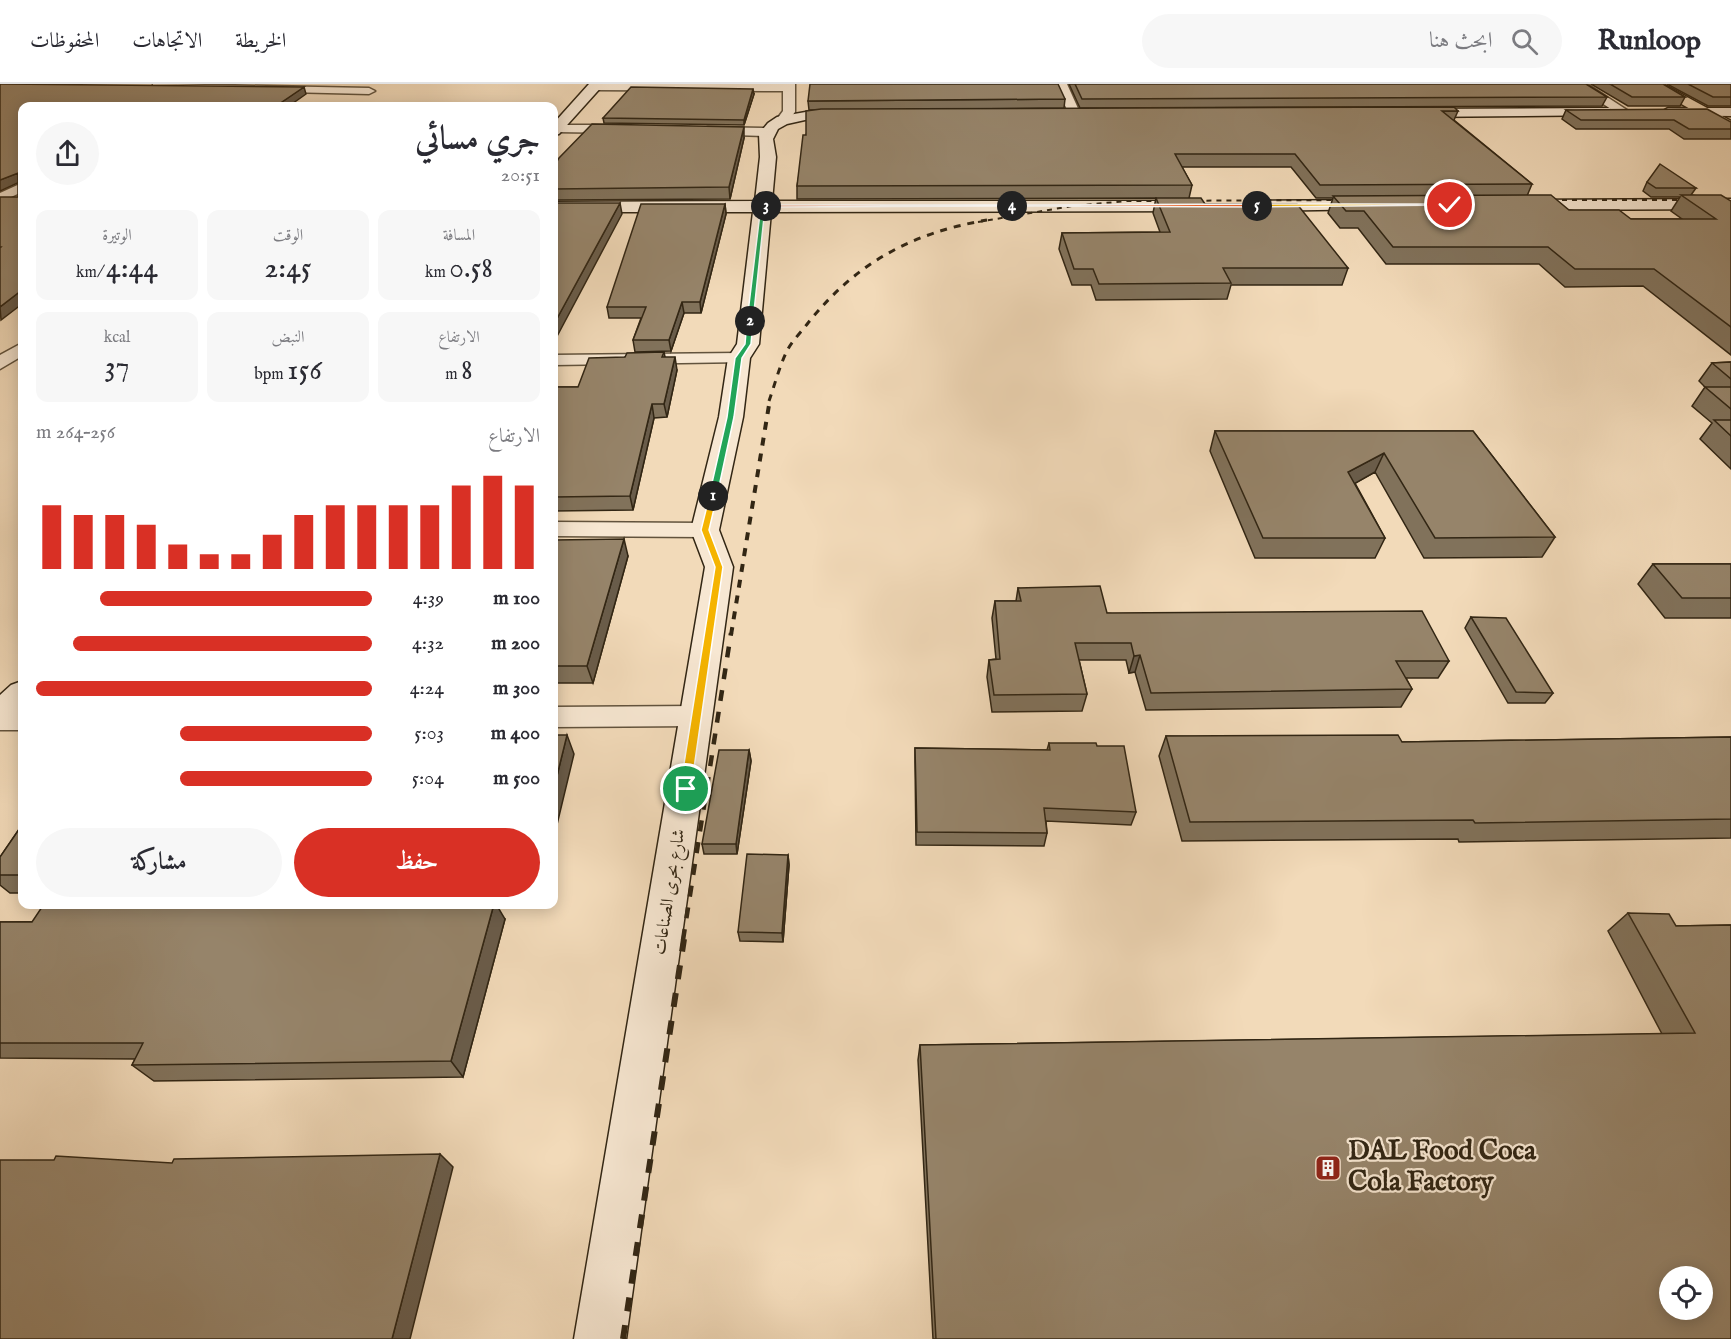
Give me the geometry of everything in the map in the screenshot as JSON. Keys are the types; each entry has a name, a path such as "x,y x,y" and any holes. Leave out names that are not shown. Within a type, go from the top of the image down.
{"main road":[{"path":"1653,84 1724,116"},
{"path":"1673,84 1724,116"}],"street":[{"path":"356,102 380,84"},
{"path":"1061,84 1064,115 1099,115"},
{"path":"140,86 223,85 369,92"},
{"path":"194,102 223,85"},
{"path":"558,126 596,85 789,86 789,112 765,138 768,158 748,344 739,358 731,417 705,530 558,529"},
{"path":"1576,85 1624,112"},
{"path":"1396,113 1624,112 1724,116"},
{"path":"697,131 775,126 821,116 879,115"},
{"path":"558,129 638,130"},
{"path":"0,198 18,189"},
{"path":"0,198 18,199"},
{"path":"1497,205 1731,204"},
{"path":"1234,206 1394,205"},
{"path":"558,207 1211,206"},
{"path":"0,364 18,351"},
{"path":"558,360 739,358"},
{"name":"شارع بحرى الصناعات","path":"600,1339 719,567 705,530"},
{"path":"0,718 18,698"},
{"path":"558,717 697,717"},
{"path":"0,718 18,720"}],"building":[{"path":"0,84 304,87 282,102 18,102 18,173 0,180"},
{"path":"810,84 1058,84 1065,99 808,101"},
{"path":"1075,84 1586,84 1607,97 1082,99"},
{"path":"1610,84 1663,84 1685,97 1632,97"},
{"path":"1688,84 1731,84 1731,97 1713,97"},
{"path":"631,87 753,89 744,120 603,118"},
{"path":"1454,107 1458,111 1442,111 1532,184 1320,185 1295,154 1175,154 1192,185 797,186 803,135 806,135 806,111 821,109"},
{"path":"1707,109 1731,122 1731,129 1689,129 1674,120 1581,120 1566,110"},
{"path":"592,124 744,127 729,187 558,189 559,158"},
{"path":"1660,164 1696,188 1656,188 1647,182"},
{"path":"1551,195 1569,210 1619,210 1631,219 1716,219 1681,195 1721,195 1731,201 1731,327 1654,269 1575,269 1548,247 1393,247 1364,211 1346,211 1333,196"},
{"path":"0,197 18,197 18,293 0,307 1,247"},
{"path":"1156,198 1201,198 1205,204 1297,204 1348,268 1223,268 1231,283 1099,284 1093,269 1074,269 1062,233 1170,232"},
{"path":"558,203 620,203 558,317"},
{"path":"641,204 725,204 700,302 682,302 669,340 633,340 646,307 607,307"},
{"path":"664,352 662,357 675,357 664,404 652,404 630,496 558,497 558,387 578,387 589,358 625,357 627,353"},
{"path":"1731,362 1731,379 1712,363"},
{"path":"1705,387 1731,387 1731,409"},
{"path":"1714,420 1731,420 1731,436"},
{"path":"1215,431 1473,431 1555,537 1435,538 1384,453 1348,472 1385,538 1263,538"},
{"path":"624,539 587,666 558,666 558,540"},
{"path":"1653,564 1731,564 1731,598 1682,598"},
{"path":"1100,586 1107,613 1422,611 1449,661 1396,661 1412,689 1151,693 1140,655 1134,656 1131,643 1075,643 1087,694 994,695 989,660 1000,659 995,601 1021,601 1018,588"},
{"path":"1471,617 1506,618 1553,693 1516,692"},
{"path":"558,735 567,735 558,772"},
{"path":"1398,735 1402,742 1731,737 1731,819 1475,823 1473,820 1190,822 1166,736"},
{"path":"1049,743 1096,743 1097,746 1124,746 1136,812 1044,808 1047,833 917,832 915,748 1050,750"},
{"path":"719,750 749,750 736,844 702,844"},
{"path":"18,831 18,875 0,875 0,857"},
{"path":"747,854 788,855 782,933 738,932"},
{"path":"41,909 493,909 451,1061 132,1065 143,1043 0,1043 0,922 32,922"},
{"name":"DAL Food Coca Cola Factory","path":"1628,913 1669,914 1676,926 1731,925 1731,1339 936,1339 920,1045 1695,1033"},
{"path":"440,1154 392,1339 0,1339 0,1160 54,1160 56,1156 172,1163 174,1159"}],"railway":[{"path":"978,222 1072,206 1127,201 1350,200"},
{"path":"1542,200 1731,200"},
{"path":"769,401 790,346 826,302 846,283 866,267 910,242 934,233 987,220"},
{"path":"731,635 770,399"},
{"path":"683,940 731,633"},
{"path":"623,1339 684,939"}],"place":[{"name":"DAL Food Coca Cola Factory","path":"1328,1168"}],"route":[{"path":"686,789 719,567 705,530 731,417 739,358 748,344 763,206 1450,205"}]}
